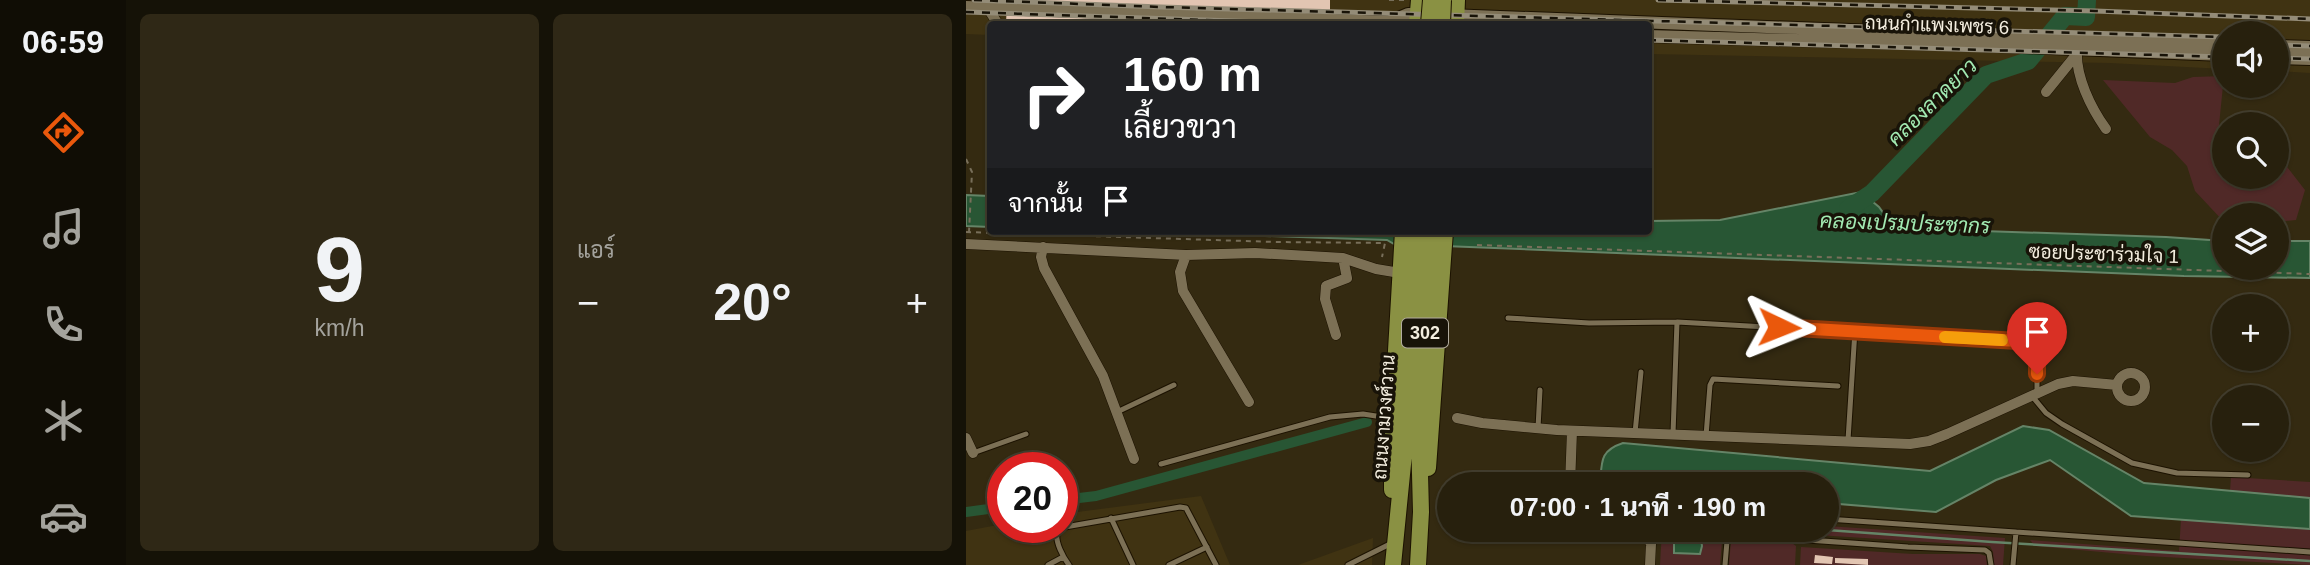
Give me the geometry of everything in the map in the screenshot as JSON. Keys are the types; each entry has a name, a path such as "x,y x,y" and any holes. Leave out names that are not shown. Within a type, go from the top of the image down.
{"main road":[{"path":"1421,16 1431,0"},
{"path":"1442,21 1443,0"},
{"path":"1395,538 1391,466 1392,419 1403,235"},
{"name":"ถนนงามวงศ์วาน","path":"1418,235 1412,435 1421,512 1418,565"},
{"name":"ถนนงามวงศ์วาน","path":"1394,565 1395,538 1412,435 1430,235"},
{"path":"1421,512 1430,451 1445,235"}],"street":[{"name":"ถนนกำแพงเพชร 6","path":"966,7 1279,21"},
{"path":"987,8 996,21"},
{"name":"ถนนกำแพงเพชร 6","path":"1396,21 1408,14 1421,16 1457,13 1619,21"},
{"name":"ถนนกำแพงเพชร 6","path":"1652,23 2024,41 2212,44"},
{"name":"ถนนกำแพงเพชร 6","path":"1652,36 2024,41"},
{"name":"ถนนกำแพงเพชร 6","path":"2055,42 2077,52 2212,55"},
{"path":"2289,46 2310,47"},
{"path":"2046,92 2077,52"},
{"path":"2077,52 2091,104 2106,130"},
{"path":"2289,58 2310,59"},
{"path":"967,236 1043,247 1186,255 1255,253 1343,258 1376,270 1401,273"},
{"path":"1043,247 1041,257 1044,268 1103,376 1134,459"},
{"path":"1186,255 1180,272 1183,290 1249,402"},
{"path":"1336,335 1325,299 1326,286 1347,278 1343,258"},
{"path":"1457,418 1482,423 1572,431 1910,444 1929,441 2073,381 2117,385"},
{"path":"1570,472 1572,431"},
{"path":"966,439 973,453"},
{"path":"1650,565 1651,542"}],"lane":[{"path":"1508,318 1589,323 1677,322 1855,330 2028,343 2037,355 2034,395 2046,413 2054,419 2132,464 2177,473 2248,475"},
{"path":"1673,435 1677,322"},
{"path":"1848,440 1855,330"},
{"path":"1635,433 1641,372"},
{"path":"1706,436 1710,385 1713,379 1838,386"},
{"path":"1116,412 1174,385"},
{"path":"1538,428 1541,390"},
{"path":"1161,464 1330,417 1363,414 1392,419"},
{"path":"973,453 1026,434"},
{"path":"1069,565 1056,537 1056,532 1065,527 1180,507 1186,508 1216,565"},
{"path":"1111,518 1133,565"},
{"path":"1839,520 2310,552"},
{"path":"2013,565 2016,533"},
{"path":"1725,565 1727,541 1737,535 1986,550 1991,565"},
{"path":"1348,565 1395,538"},
{"path":"1169,565 1207,547"},
{"path":"1048,565 1063,557"}],"path":[{"path":"966,159 972,172 967,236 1385,243 1382,257"},
{"name":"ซอยประชาร่วมใจ 1","path":"1477,245 2310,274"}],"shaded area":[{"path":"966,0 2310,0 2310,73 2289,72 2289,21 2212,21 2212,68 2110,63 1652,54 1652,21 987,21 987,35 966,34"},
{"path":"2212,76 2212,98 2222,98 2220,112 2212,112 2212,189 2289,189 2289,169 2305,190 2296,220 2289,221 2289,203 2212,203 2212,209 2195,191 2187,166 2172,150 2150,137 2103,80 2175,83 2193,77"},
{"path":"1861,192 1879,207 1894,228 2212,240 2212,276 1394,244 1387,240 1238,235 1652,235 1652,221 1720,220"},
{"path":"966,195 987,196 987,227 966,226"},
{"path":"2289,241 2310,241 2310,278 2289,278"},
{"path":"2023,426 2049,430 2144,483 2310,498 2310,529 2131,516 2050,460 1996,480 1936,512 1839,504 1839,472 1601,472 1606,454 1623,443 1930,471"},
{"path":"2231,477 2310,482 2310,498 2230,491"},
{"path":"1201,496 1230,565 966,565 966,531 987,527 987,543 1078,543 1078,512"},
{"path":"2181,519 2310,529 2310,565 2146,556 2035,546 2030,540 2179,551"},
{"path":"1839,527 2005,538 2003,565 1994,565 1990,546 1839,536"},
{"path":"1373,538 1372,565 1298,565"},
{"path":"1661,542 1722,542 1720,565 1660,565"},
{"path":"1674,542 1701,542 1700,554 1674,553"},
{"path":"1731,542 1781,542 1796,546 1795,565 1729,565"},
{"path":"1801,547 1913,554 1980,554 1986,556 1987,565 1800,565"}],"building":[{"path":"1007,0 1330,0 1330,21 1006,21"},
{"path":"1815,555 1833,557 1832,564 1814,563"},
{"path":"1835,558 1868,559 1868,565 1835,563"}],"waterway":[{"name":"คลองลาดยาว","path":"1848,209 1872,193 1986,75 2028,61 2065,16 2086,17 2087,0"},
{"path":"1078,498 1096,496 1367,422"},
{"path":"966,512 987,509"},
{"path":"1839,531 2310,561"}],"railway":[{"path":"974,0 2212,37"},
{"path":"1658,0 2310,19"},
{"path":"966,12 1235,21"},
{"path":"1652,40 2212,57"},
{"path":"2289,45 2310,46"},
{"path":"2289,58 2310,59"}],"slow traffic":[{"path":"1945,337 2002,340"}],"route":[{"path":"1779,327 2018,341 2028,343 2034,349 2037,355 2037,374"}],"water label":[{"name":"คลองเปรมประชากร","path":"1905,223"}]}
